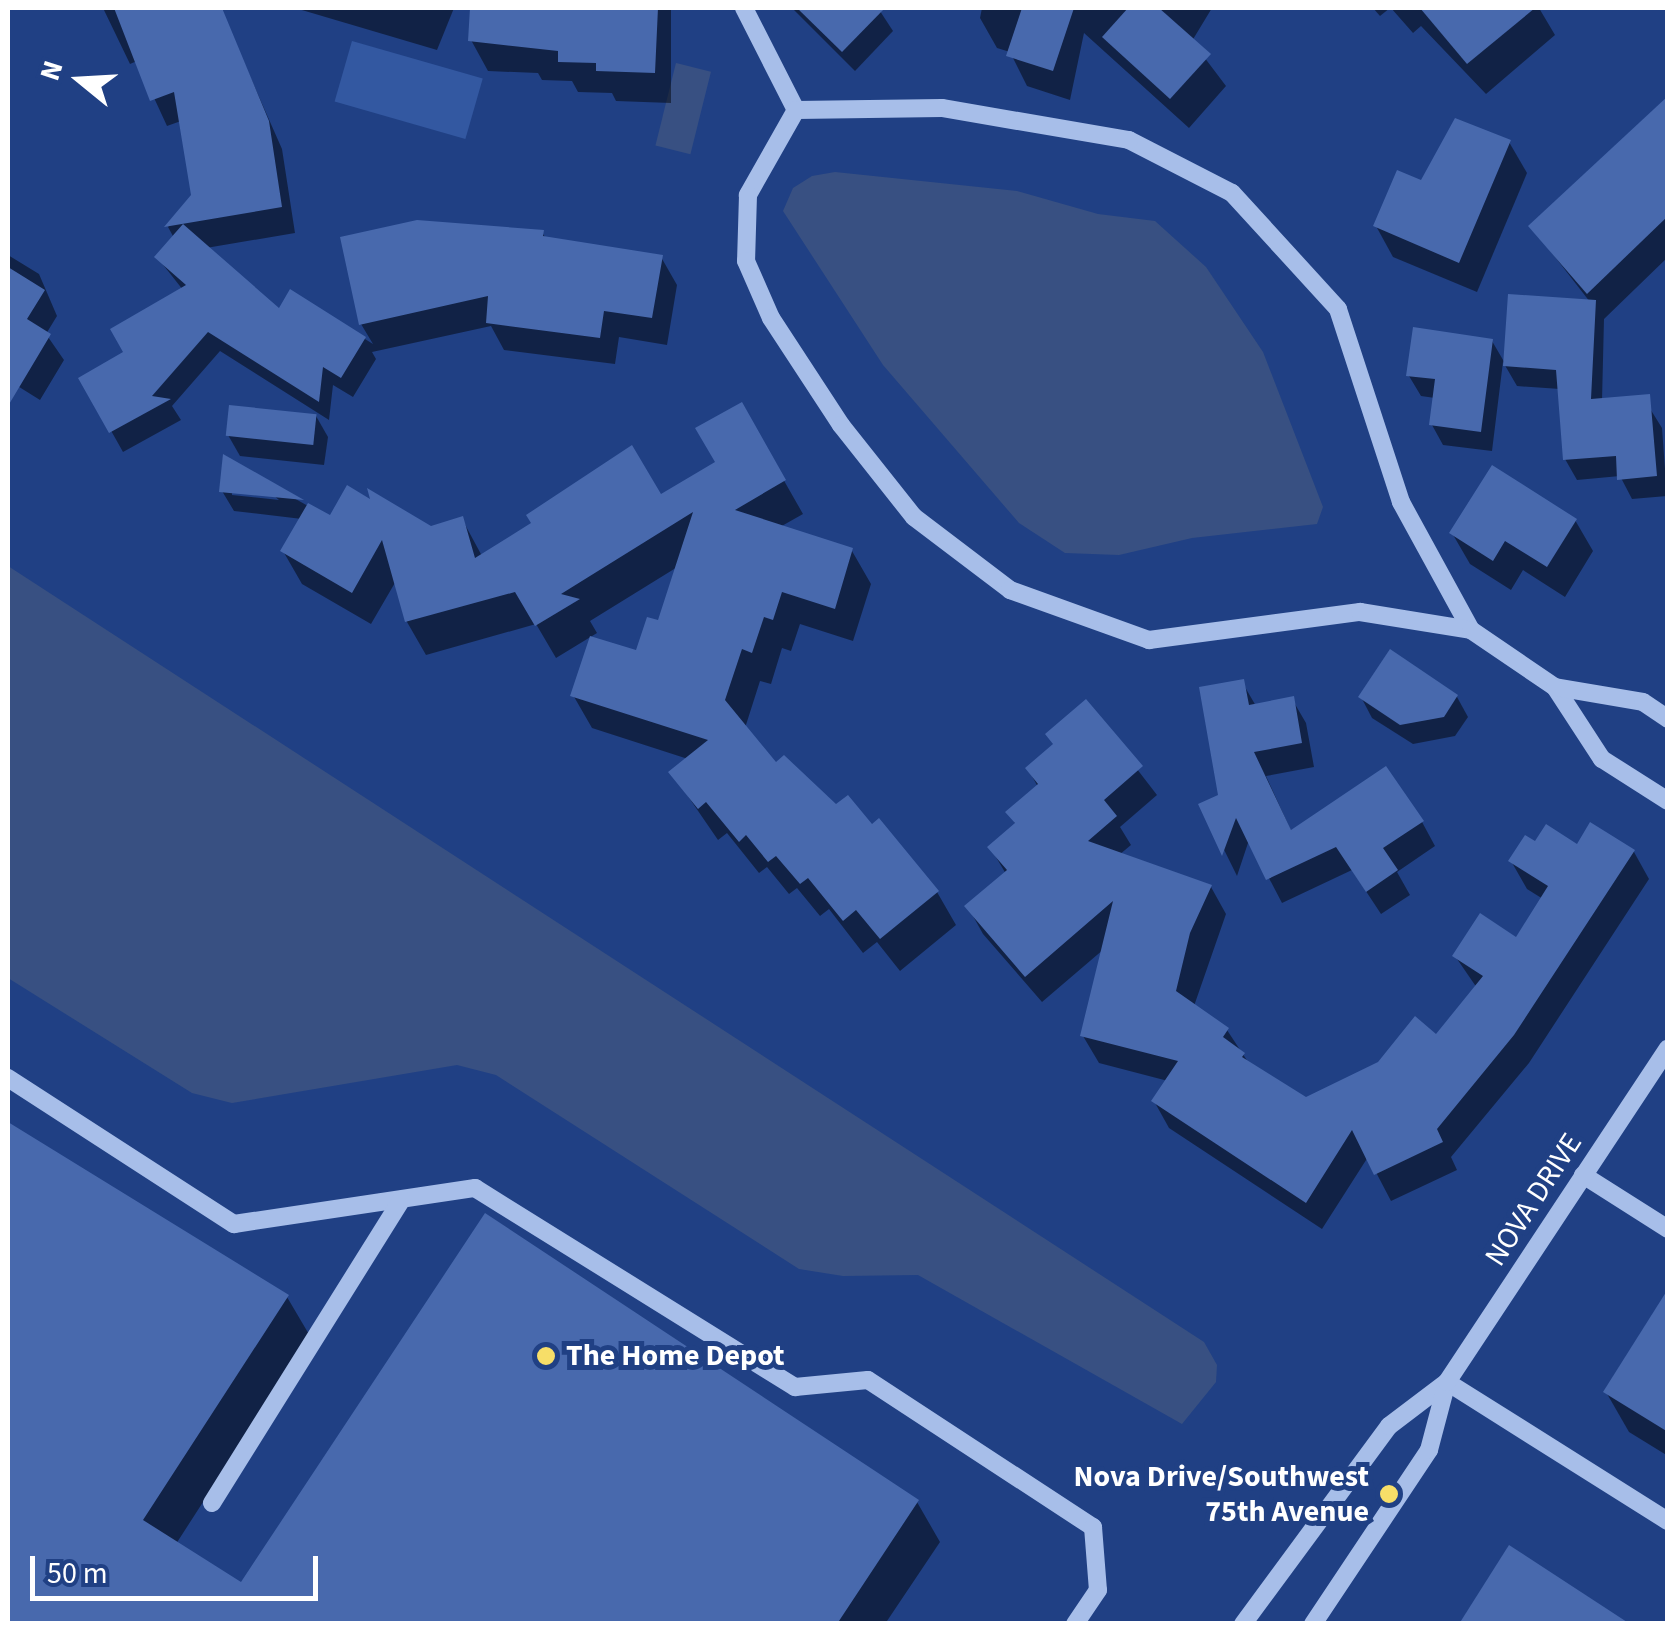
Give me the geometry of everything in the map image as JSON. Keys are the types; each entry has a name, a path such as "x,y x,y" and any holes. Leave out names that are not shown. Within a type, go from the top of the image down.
{"street":[{"path":"744,8 796,110"},
{"path":"796,110 942,108 1129,140 1232,193 1338,309 1401,502 1471,630"},
{"path":"796,110 748,196 746,261 771,318 831,410 914,517 1010,590 1149,640 1360,612 1471,630 1556,686 1643,702 1668,719"},
{"path":"1556,686 1602,759 1668,801"},
{"name":"NOVA DRIVE","path":"1313,1624 1428,1450 1448,1382 1668,1048"},
{"path":"8,1078 234,1224 475,1188 795,1387 868,1380 1093,1527 1098,1590 1075,1624"},
{"path":"1583,1175 1668,1229"},
{"path":"212,1502 402,1200"},
{"path":"1448,1382 1668,1520"},
{"name":"NOVA DRIVE","path":"1243,1624 1389,1426 1448,1382"}],"shaded area":[{"path":"352,41 483,78 465,139 335,102"},
{"path":"676,63 711,72 690,154 655,145"},
{"path":"835,172 1017,191 1098,214 1155,221 1206,267 1263,352 1323,507 1317,524 1192,538 1119,555 1065,553 1019,523 883,365 783,211 793,188 812,176"},
{"path":"8,566 1204,1342 1217,1365 1216,1382 1182,1424 918,1275 843,1276 799,1269 496,1075 457,1065 232,1103 192,1093 8,978"}],"building":[{"path":"114,8 222,8 269,121 282,207 164,227 191,195 174,92 150,101"},
{"path":"470,8 658,8 655,73 596,71 596,63 558,62 558,51 468,41"},
{"path":"797,8 885,8 842,52"},
{"path":"1022,8 1074,8 1053,71 1006,56"},
{"path":"1128,8 1159,8 1211,54 1170,99 1102,37"},
{"path":"1420,8 1535,8 1467,64"},
{"path":"1668,96 1668,216 1587,294 1528,226"},
{"path":"1455,118 1511,140 1459,263 1373,226 1397,170 1421,180"},
{"path":"417,220 544,230 543,236 663,255 652,318 604,311 600,338 486,323 488,296 359,325 340,237"},
{"path":"183,224 279,308 290,289 366,337 341,378 323,367 319,402 208,332 152,396 171,399 109,433 78,378 123,352 110,329 186,285 154,257"},
{"path":"8,267 45,290 27,319 51,334 8,406"},
{"path":"1508,294 1596,300 1591,399 1650,394 1657,476 1617,480 1616,456 1563,460 1556,370 1503,366"},
{"path":"1413,327 1493,339 1481,432 1429,425 1435,379 1406,376"},
{"path":"742,402 786,480 735,510 853,548 835,609 782,592 773,620 764,617 752,653 742,649 725,700 776,762 784,755 836,804 848,795 872,824 879,818 939,891 880,939 856,910 843,921 808,878 800,884 776,856 768,862 746,835 739,842 706,802 698,809 668,772 708,740 570,696 590,636 636,650 647,617 658,620 693,512 561,594 580,599 535,626 515,592 405,622 382,540 352,593 280,551 308,503 330,515 347,485 370,499 367,488 431,526 463,516 475,558 531,523 526,515 632,445 661,494 715,462 695,428"},
{"path":"229,405 317,414 313,445 226,436"},
{"path":"223,454 304,500 219,492"},
{"path":"1492,465 1577,519 1547,567 1505,541 1493,561 1449,533"},
{"path":"1390,649 1458,695 1444,717 1400,725 1358,697"},
{"path":"1244,679 1249,705 1294,696 1302,743 1254,752 1291,830 1386,766 1424,821 1383,848 1398,870 1366,892 1336,847 1266,880 1236,818 1222,856 1198,804 1218,795 1199,687"},
{"path":"1086,699 1143,766 1104,800 1117,816 1088,841 1212,885 1190,933 1176,991 1229,1028 1223,1037 1245,1053 1242,1057 1306,1097 1378,1062 1415,1016 1436,1034 1483,976 1452,956 1480,913 1516,937 1548,886 1508,861 1525,835 1535,841 1546,824 1577,844 1590,822 1635,850 1514,1035 1437,1129 1443,1142 1374,1175 1352,1130 1306,1203 1151,1101 1178,1061 1080,1036 1113,901 1025,977 964,906 1007,870 987,847 1015,823 1005,812 1038,784 1025,768 1053,744 1045,734"},
{"name":"The Home Depot","path":"8,1122 289,1295 143,1520 241,1582 485,1213 919,1500 837,1624 8,1624"},
{"path":"1668,1289 1668,1432 1603,1392"},
{"path":"1509,1545 1630,1624 1459,1624"}],"place":[{"name":"The Home Depot","path":"546,1356"},
{"name":"Nova Drive/Southwest 75th Avenue","path":"1389,1494"}]}
